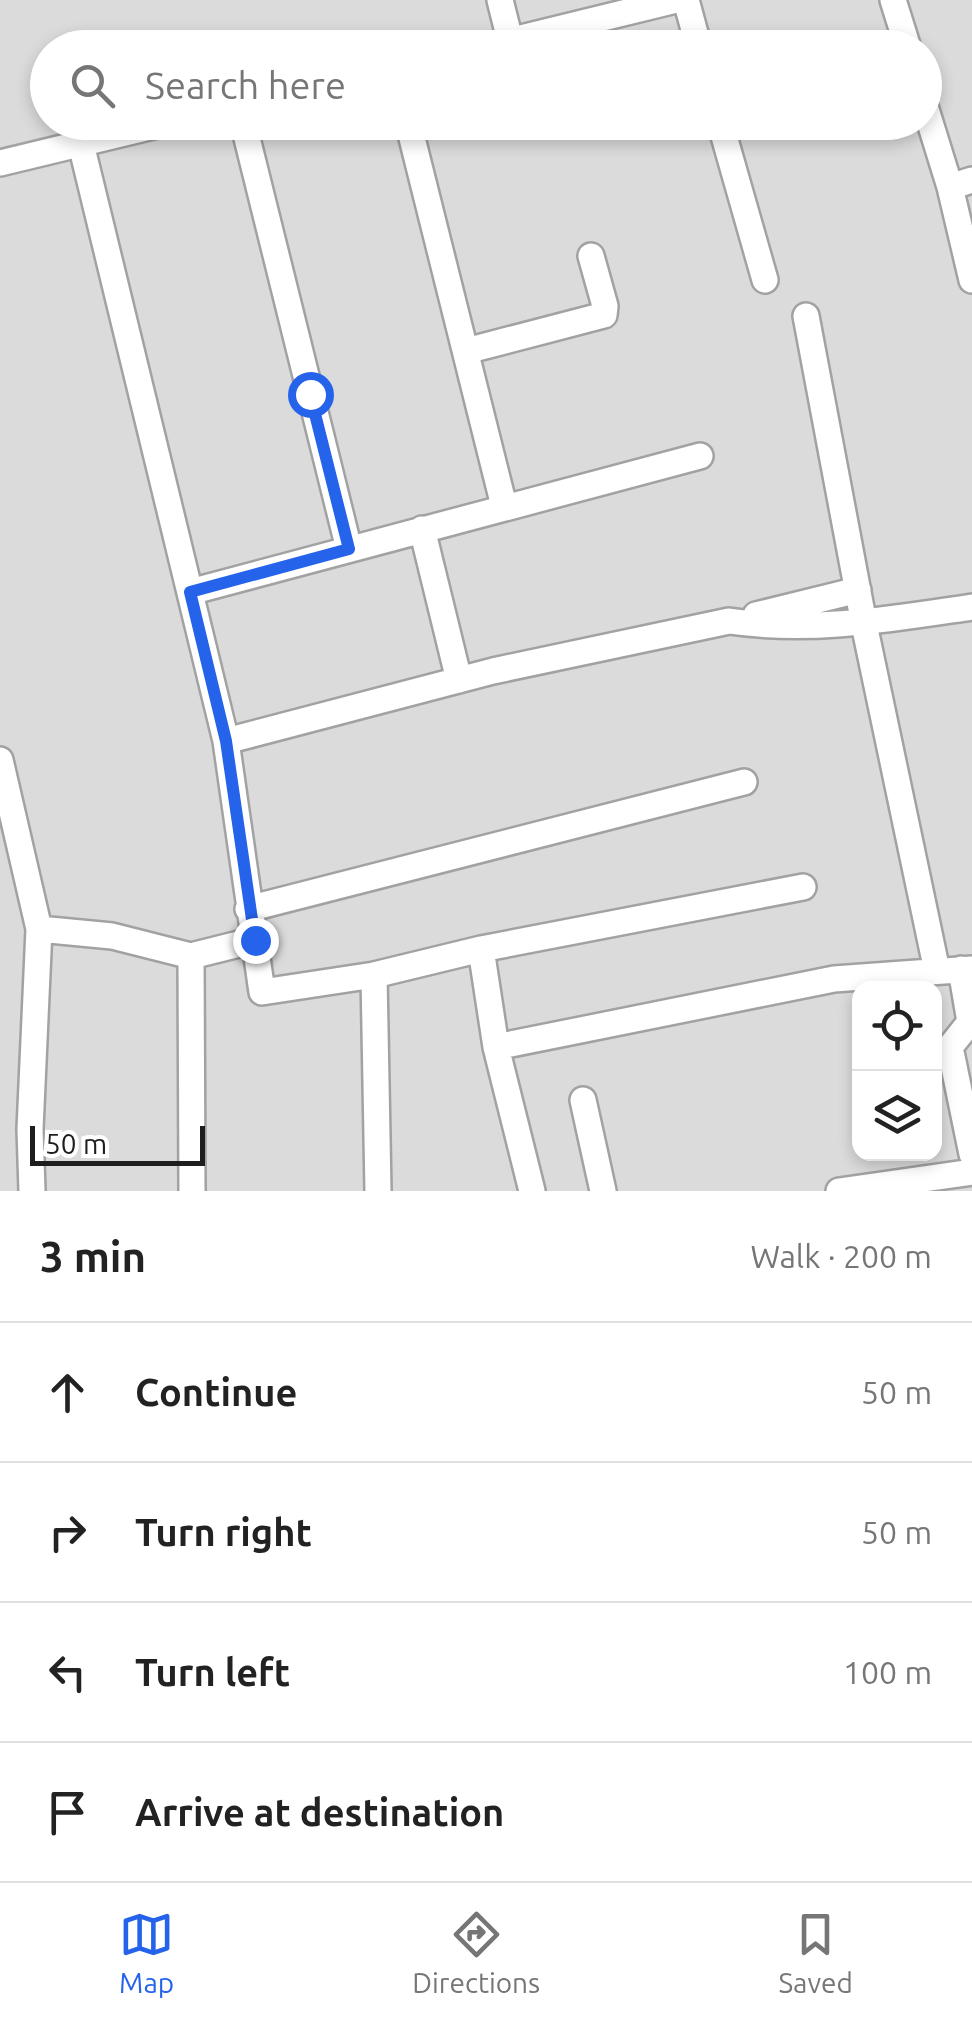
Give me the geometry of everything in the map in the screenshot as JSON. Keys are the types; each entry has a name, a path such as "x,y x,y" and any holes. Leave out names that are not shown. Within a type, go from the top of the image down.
{"street":[{"path":"500,0 508,30"},
{"path":"552,30 676,0"},
{"path":"686,0 694,30"},
{"path":"894,0 903,30"},
{"path":"0,164 96,140"},
{"path":"247,140 349,549"},
{"path":"413,140 504,506"},
{"path":"725,140 765,280"},
{"path":"941,140 961,184 972,280"},
{"path":"80,144 226,741 262,992 374,975 803,887"},
{"path":"466,351 604,315 591,256"},
{"path":"806,316 864,624 971,1022 950,1046 972,1154"},
{"path":"190,592 700,456"},
{"path":"422,529 459,680"},
{"path":"226,741 459,680 858,590"},
{"path":"729,621 761,626 864,624 972,607"},
{"path":"0,760 40,929 30,1129 32,1191"},
{"path":"248,910 744,782"},
{"path":"40,929 112,936 192,956 255,940"},
{"path":"481,950 496,1047 532,1191"},
{"path":"192,956 192,1191"},
{"path":"496,1047 816,982 957,970"},
{"path":"374,975 378,1191"},
{"path":"583,1100 603,1191"},
{"path":"839,1191 972,1172"}],"shaded area":[{"path":"0,0 972,0 972,1191 0,1191"}],"route":[{"path":"255,940 226,741 190,592 349,549 310,394"}]}
